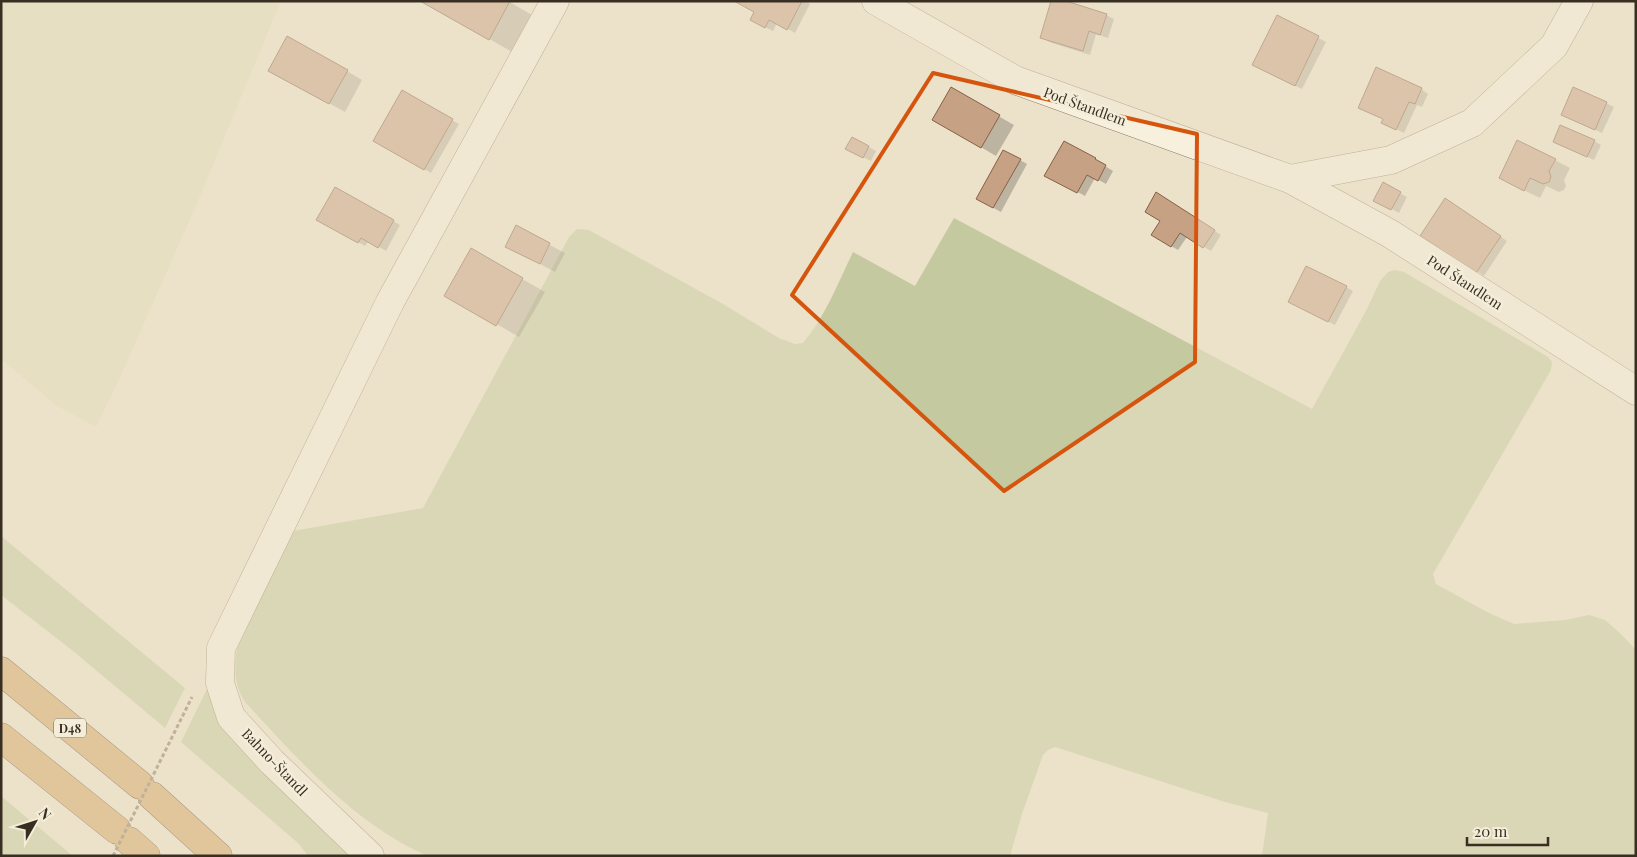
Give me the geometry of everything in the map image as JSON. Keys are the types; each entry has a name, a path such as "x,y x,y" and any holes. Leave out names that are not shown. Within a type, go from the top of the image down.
{"highway":[{"name":"D48","path":"1,671 146,791 218,856"},
{"path":"1,737 126,846"}],"street":[{"name":"Bahno-Štandl","path":"370,856 272,762 232,717 220,683 221,648 390,302 555,1"},
{"path":"1290,179 1392,160 1472,123 1554,46 1579,1"},
{"name":"Pod Štandlem","path":"883,6 1014,80 1290,179 1389,233 1636,391"}],"path":[{"path":"126,846 192,697"}],"highlighted area":[{"path":"933,73 1197,134 1195,362 1004,491 792,295"}],"shaded area":[{"path":"1,1 281,1 196,206 96,427 57,406 1,359"}],"green space":[{"path":"954,218 1312,409 1367,309 1380,281 1388,272 1395,270 1404,272 1548,357 1552,362 1551,370 1433,574 1436,584 1489,613 1514,624 1565,620 1589,615 1605,620 1636,650 1636,856 1262,856 1268,813 1225,802 1055,747 1043,755 1022,814 1010,856 428,856 401,843 352,809 307,768 245,702 236,681 238,643 293,531 423,508 569,237 577,229 589,230 723,304 779,338 795,344 803,343 818,322 853,252 915,286"},
{"path":"1,536 185,688 165,728 73,651 1,595"},
{"path":"210,683 359,856 308,856 299,844 181,742"},
{"path":"1,796 73,856 1,856"}],"building":[{"path":"420,1 510,1 489,40"},
{"path":"734,1 802,1 787,30 769,20 765,28 750,20 754,12"},
{"path":"1051,1 1066,1 1107,14 1100,35 1089,31 1083,51 1040,38"},
{"path":"1277,15 1319,36 1295,86 1252,65"},
{"path":"287,36 348,70 329,104 268,71"},
{"path":"1376,67 1422,88 1415,104 1409,102 1396,130 1381,123 1383,119 1358,108"},
{"path":"951,87 1000,115 981,148 932,120"},
{"path":"1573,87 1607,102 1595,130 1561,115"},
{"path":"402,90 453,119 424,170 373,141"},
{"path":"1560,125 1595,140 1587,157 1553,142"},
{"path":"852,137 869,146 863,158 845,149"},
{"path":"1517,140 1556,159 1549,171 1551,177 1549,182 1543,184 1530,178 1524,191 1499,178"},
{"path":"1064,141 1106,165 1098,181 1087,175 1077,193 1044,176"},
{"path":"1003,150 1021,159 993,208 976,199"},
{"path":"1383,182 1401,192 1391,210 1373,201"},
{"path":"335,187 394,220 378,248 361,238 358,243 316,220"},
{"path":"1156,192 1215,230 1203,248 1180,233 1171,247 1151,235 1160,221 1145,212"},
{"path":"1445,198 1501,236 1476,273 1420,236"},
{"path":"516,225 550,243 540,264 505,247"},
{"path":"471,248 523,278 496,326 444,296"},
{"path":"1306,266 1347,286 1328,322 1288,302"}]}
